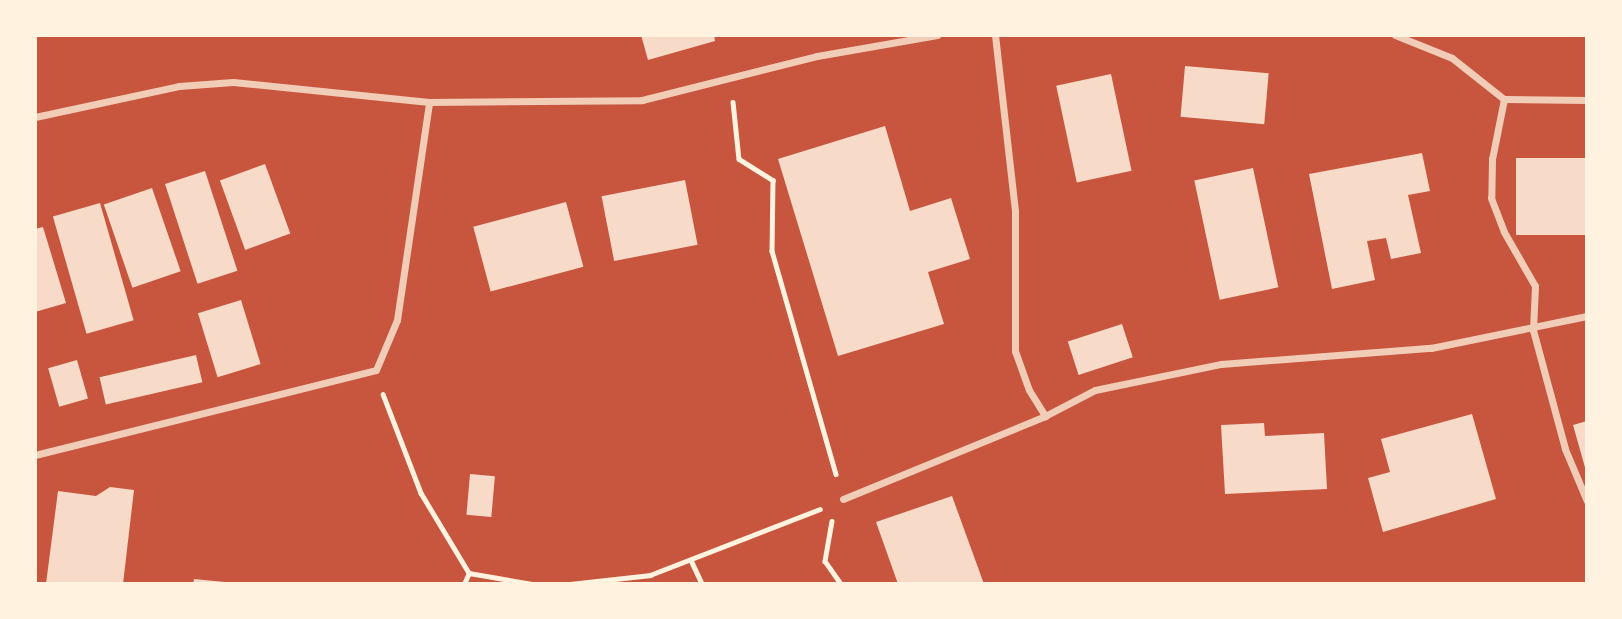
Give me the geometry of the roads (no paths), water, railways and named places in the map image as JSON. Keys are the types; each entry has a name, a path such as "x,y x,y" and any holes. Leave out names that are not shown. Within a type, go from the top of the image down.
{"street":[{"path":"35,117 179,86 233,82 429,102 642,100 817,56 937,35"},
{"path":"995,35 1015,211 1015,351 1029,390 1045,416"},
{"path":"1395,35 1452,58 1504,99 1587,100"},
{"path":"1504,99 1492,159 1491,198 1504,232 1535,286 1533,330 1565,449 1587,501"},
{"path":"35,456 376,370 397,320 429,102"},
{"path":"843,499 1045,416 1095,390 1221,364 1431,348 1533,330 1587,316"}]}
